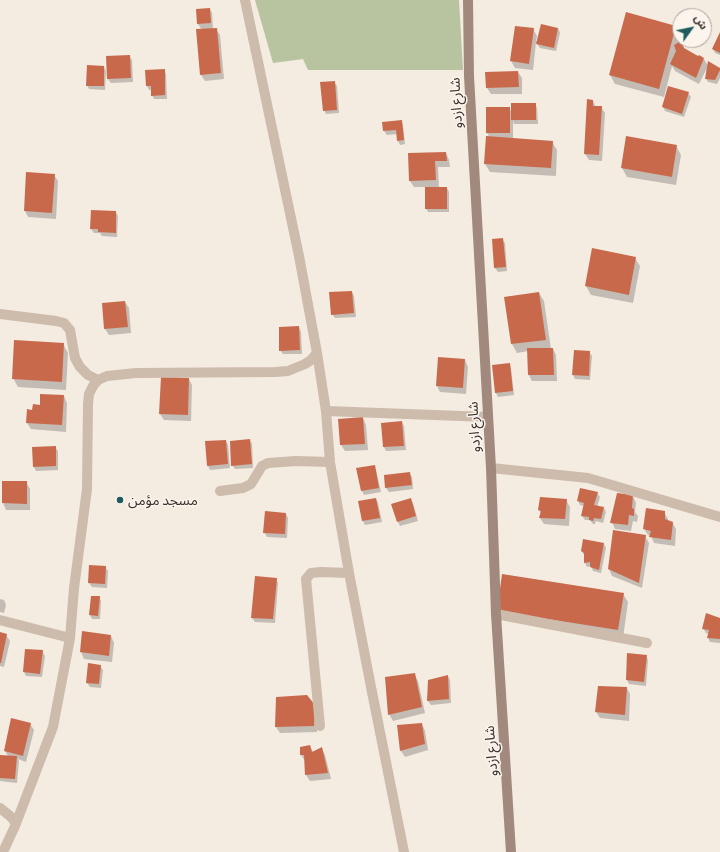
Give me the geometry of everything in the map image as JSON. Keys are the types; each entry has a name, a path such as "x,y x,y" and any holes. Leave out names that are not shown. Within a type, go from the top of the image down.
{"street":[{"path":"245,0 300,256 326,411 330,462 349,573 404,852"},
{"name":"شارع ازدو","path":"468,0 469,76 491,468 496,614 511,852"},
{"path":"0,314 64,323 70,330 75,358 80,368 88,376 98,380"},
{"path":"3,852 16,823 53,727 70,638 74,588 87,488 88,404 89,394 93,386 98,380 107,376 136,373 288,371 305,364 317,353"},
{"path":"326,411 488,417"},
{"path":"220,491 243,488 251,484 262,466 268,463 296,461 330,462"},
{"path":"491,468 588,478 720,518"},
{"path":"320,726 306,579 311,573 349,573"},
{"path":"496,614 647,643"},
{"path":"0,620 70,638"},
{"path":"0,808 16,823"}],"green space":[{"path":"255,0 459,0 463,70 308,70 303,59 273,63"}],"building":[{"path":"210,8 211,23 197,24 196,9"},
{"path":"626,12 672,25 672,41 659,89 609,75"},
{"path":"541,24 558,28 554,48 536,44"},
{"path":"515,26 534,28 529,64 510,61"},
{"path":"217,28 221,73 200,75 196,29"},
{"path":"720,32 720,53 712,49"},
{"path":"675,48 684,48 704,58 696,78 670,64 676,51"},
{"path":"130,55 131,78 107,79 106,56"},
{"path":"708,61 720,68 715,80 705,79"},
{"path":"87,65 104,66 104,86 86,86"},
{"path":"165,69 165,95 151,96 151,86 146,86 145,70"},
{"path":"518,71 519,87 486,88 485,72"},
{"path":"335,81 337,110 323,111 320,82"},
{"path":"668,86 689,92 682,114 662,107"},
{"path":"587,99 593,100 593,106 602,106 599,155 584,154"},
{"path":"511,103 536,103 536,120 511,120"},
{"path":"486,107 510,107 510,133 486,133"},
{"path":"402,120 404,140 397,141 396,130 383,131 382,122"},
{"path":"486,136 553,141 551,168 484,164"},
{"path":"626,136 677,145 672,177 621,168"},
{"path":"446,152 447,161 435,161 436,180 409,181 408,153"},
{"path":"26,172 55,174 52,213 24,211"},
{"path":"425,187 447,187 447,209 425,209"},
{"path":"91,210 116,211 116,233 98,232 98,229 90,229"},
{"path":"503,238 506,267 494,268 492,239"},
{"path":"592,248 636,257 629,295 585,286"},
{"path":"352,291 354,313 331,315 329,292"},
{"path":"539,292 546,340 511,344 504,297"},
{"path":"125,301 128,327 104,329 102,303"},
{"path":"299,326 300,350 279,351 279,327"},
{"path":"14,340 64,343 62,382 12,379"},
{"path":"527,348 553,348 554,375 528,375"},
{"path":"574,350 590,351 589,376 572,375"},
{"path":"438,357 465,359 463,388 436,386"},
{"path":"510,363 513,391 495,393 492,365"},
{"path":"161,377 189,378 188,415 159,414"},
{"path":"40,394 64,395 62,425 26,423 27,409 32,410 33,404 40,405"},
{"path":"363,417 365,444 340,445 338,419"},
{"path":"402,421 404,446 383,447 381,423"},
{"path":"250,439 252,464 231,466 230,441"},
{"path":"226,440 228,464 207,466 205,441"},
{"path":"56,446 56,466 33,467 32,447"},
{"path":"375,465 379,488 361,491 356,468"},
{"path":"410,472 412,485 385,488 384,475"},
{"path":"2,481 27,481 27,504 2,503"},
{"path":"580,488 598,492 594,505 604,507 601,519 594,518 593,521 589,520 589,517 581,516 584,503 577,501"},
{"path":"617,493 633,495 632,508 634,509 634,516 629,515 628,525 610,523"},
{"path":"540,497 567,499 565,519 539,518 541,511 538,510"},
{"path":"376,498 380,518 362,521 358,501"},
{"path":"411,498 416,516 397,522 391,504"},
{"path":"646,508 665,511 665,519 673,522 671,540 649,537 651,531 643,529"},
{"path":"265,511 286,513 285,534 263,533"},
{"path":"613,530 646,535 639,583 608,569"},
{"path":"583,539 604,543 599,570 590,567 590,562 584,563 584,553 581,551"},
{"path":"89,565 106,566 105,584 88,583"},
{"path":"502,574 624,593 618,630 497,611"},
{"path":"255,576 277,578 273,619 251,618"},
{"path":"91,596 100,596 98,616 89,615"},
{"path":"706,613 720,618 720,639 707,638 709,630 702,629"},
{"path":"82,631 111,635 109,656 80,652"},
{"path":"0,632 7,634 1,663 0,663"},
{"path":"25,649 43,650 40,674 23,672"},
{"path":"627,653 647,655 644,682 626,680"},
{"path":"88,663 101,665 99,684 86,683"},
{"path":"415,673 422,707 388,715 385,677"},
{"path":"448,675 449,699 427,701 428,680"},
{"path":"598,686 627,687 625,715 595,712"},
{"path":"307,695 315,705 314,726 275,727 276,697"},
{"path":"11,718 31,723 23,756 4,751"},
{"path":"422,723 425,744 400,751 397,725"},
{"path":"310,745 312,752 322,747 328,773 305,775 304,755 300,755 300,747"},
{"path":"0,755 17,756 15,779 0,778"}],"place":[{"name":"مسجد مؤمن","path":"120,500"}]}
